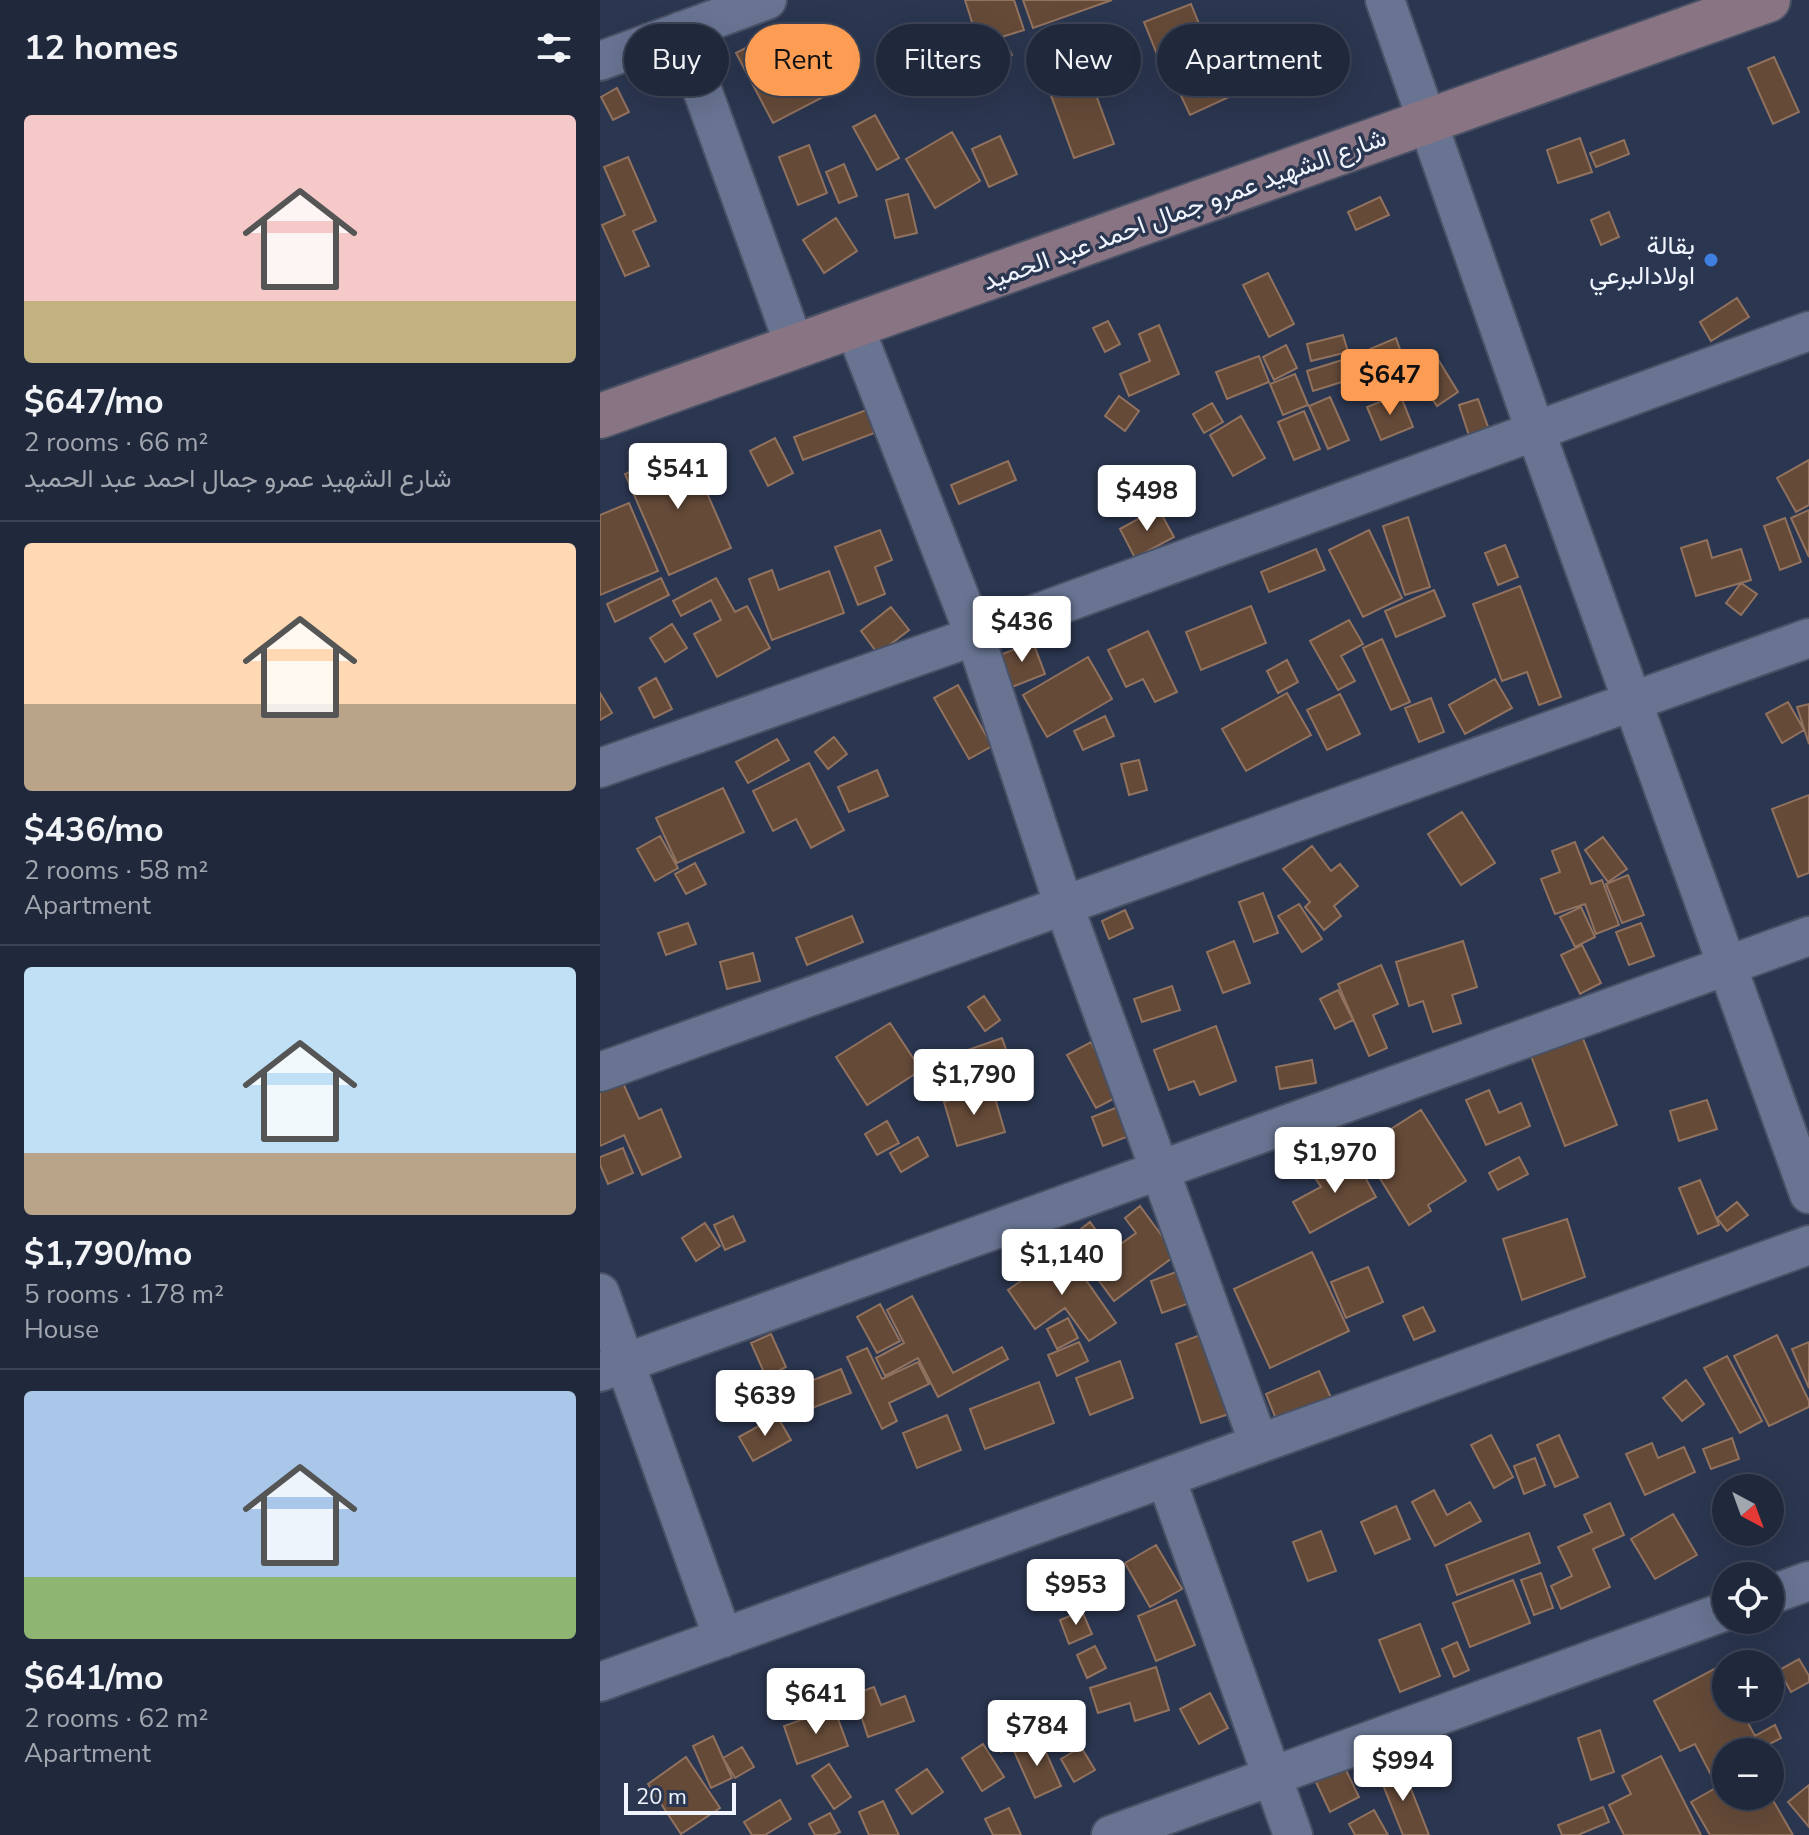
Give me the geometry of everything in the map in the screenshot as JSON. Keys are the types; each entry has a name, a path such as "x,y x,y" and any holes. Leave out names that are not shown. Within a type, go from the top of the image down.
{"street":[{"path":"700,24 767,0"},
{"path":"1385,0 1535,430 1809,1194"},
{"name":"شارع الشهيد عمرو جمال احمد عبد الحميد","path":"600,416 1768,0"},
{"path":"600,61 624,52"},
{"path":"704,96 795,347"},
{"path":"854,326 975,636 1064,906 1259,1444"},
{"path":"600,768 975,636 1809,331"},
{"path":"600,1072 1809,638"},
{"path":"612,1368 1809,936"},
{"path":"600,1682 1809,1245"},
{"path":"600,1293 612,1368 723,1638"},
{"path":"1166,1478 1293,1835"},
{"path":"1784,1590 1809,1581"},
{"path":"1111,1835 1712,1616"}],"building":[{"path":"965,0 1014,0 1024,30 1010,34 1010,24 973,24"},
{"path":"1023,0 1112,0 1044,24 1032,24"},
{"path":"1191,4 1199,24 1157,24 1157,54 1144,22"},
{"path":"745,48 745,70 736,53"},
{"path":"1774,57 1799,112 1773,124 1748,68"},
{"path":"617,88 629,112 613,120 601,97"},
{"path":"759,96 825,96 773,123"},
{"path":"1051,96 1096,96 1114,144 1074,158"},
{"path":"1181,96 1229,96 1229,97 1190,115"},
{"path":"875,115 899,158 877,170 853,127"},
{"path":"952,132 980,181 935,208 906,159"},
{"path":"1000,136 1017,174 989,187 972,149"},
{"path":"1580,138 1592,172 1558,183 1547,150"},
{"path":"1624,140 1629,154 1596,167 1590,153"},
{"path":"809,145 827,193 798,205 779,157"},
{"path":"628,157 656,221 633,231 649,266 625,276 602,225 625,215 604,167"},
{"path":"844,164 857,196 839,203 826,172"},
{"path":"908,194 917,233 895,238 886,200"},
{"path":"1380,197 1389,215 1356,230 1348,212"},
{"path":"1609,212 1619,237 1601,245 1591,220"},
{"path":"836,218 857,251 824,273 803,240"},
{"path":"1268,273 1294,324 1269,337 1243,285"},
{"path":"1737,298 1749,317 1711,341 1700,322"},
{"path":"1108,321 1120,344 1105,352 1093,328"},
{"path":"1159,325 1179,374 1129,396 1120,374 1150,361 1139,334"},
{"path":"1343,335 1348,352 1311,361 1307,344"},
{"path":"1396,338 1404,361 1378,371 1370,349"},
{"path":"1286,345 1297,368 1274,380 1263,357"},
{"path":"1368,352 1374,372 1313,391 1307,371"},
{"path":"1259,356 1269,382 1227,399 1216,372"},
{"path":"1436,356 1458,392 1437,406 1413,370"},
{"path":"1295,374 1308,405 1283,415 1270,384"},
{"path":"1400,394 1413,427 1381,440 1367,407"},
{"path":"1119,396 1139,411 1125,431 1105,416"},
{"path":"1330,397 1349,440 1328,449 1309,406"},
{"path":"1478,399 1492,438 1472,445 1459,405"},
{"path":"1212,403 1223,422 1204,433 1193,414"},
{"path":"869,409 877,432 803,460 794,437"},
{"path":"1304,411 1320,449 1294,460 1278,422"},
{"path":"1241,416 1265,458 1233,476 1210,435"},
{"path":"775,438 793,473 768,486 750,451"},
{"path":"687,447 731,548 669,575 625,474"},
{"path":"1809,460 1809,505 1796,512 1777,478"},
{"path":"1008,461 1016,480 959,504 951,485"},
{"path":"629,503 658,571 600,595 600,515"},
{"path":"1158,508 1174,537 1135,558 1120,529"},
{"path":"1809,510 1809,557 1791,518"},
{"path":"1408,517 1430,587 1405,595 1383,526"},
{"path":"1785,518 1801,562 1780,570 1764,526"},
{"path":"880,530 892,560 875,567 885,594 858,605 835,547"},
{"path":"1369,530 1402,598 1363,617 1329,550"},
{"path":"1707,540 1712,558 1741,549 1751,580 1696,596 1681,548"},
{"path":"1505,545 1518,577 1498,585 1485,553"},
{"path":"1316,549 1325,570 1269,592 1261,572"},
{"path":"772,570 779,590 829,571 844,613 772,640 749,579"},
{"path":"661,578 669,595 615,622 607,604"},
{"path":"716,578 735,612 747,606 770,648 717,677 694,634 721,620 711,600 681,616 673,601"},
{"path":"1741,583 1757,594 1741,615 1726,603"},
{"path":"1520,586 1561,697 1539,705 1527,672 1502,681 1473,604"},
{"path":"1434,590 1445,616 1396,637 1385,611"},
{"path":"1251,606 1266,643 1201,670 1186,632"},
{"path":"891,607 909,630 878,654 861,631"},
{"path":"1349,620 1363,644 1341,656 1355,681 1338,690 1310,641"},
{"path":"672,624 687,648 665,662 650,638"},
{"path":"1148,631 1177,692 1155,702 1143,679 1126,687 1108,650"},
{"path":"1382,639 1410,702 1391,710 1363,648"},
{"path":"1033,642 1045,674 1012,687 1000,655"},
{"path":"1088,657 1112,699 1047,737 1023,695"},
{"path":"1287,660 1298,682 1278,693 1267,671"},
{"path":"656,678 672,709 654,718 639,688"},
{"path":"1495,679 1512,708 1465,734 1449,705"},
{"path":"958,685 992,746 969,759 934,698"},
{"path":"600,693 612,713 600,720"},
{"path":"1287,693 1311,735 1246,771 1222,729"},
{"path":"1340,694 1360,734 1327,750 1307,710"},
{"path":"1431,698 1444,732 1419,742 1405,708"},
{"path":"1788,702 1804,730 1782,743 1766,714"},
{"path":"1809,704 1809,744 1797,707"},
{"path":"1105,716 1114,736 1083,750 1074,731"},
{"path":"834,737 847,754 828,769 815,752"},
{"path":"777,739 789,760 748,783 736,762"},
{"path":"1139,760 1147,790 1129,795 1121,764"},
{"path":"809,763 844,830 811,848 796,819 773,831 753,791"},
{"path":"877,770 888,796 849,812 838,787"},
{"path":"723,788 744,832 677,863 656,818"},
{"path":"1809,795 1809,873 1798,877 1772,809"},
{"path":"1462,812 1495,863 1461,885 1428,834"},
{"path":"660,836 678,868 655,881 637,849"},
{"path":"1603,837 1627,869 1608,882 1585,850"},
{"path":"1575,842 1591,884 1602,880 1619,925 1596,934 1585,904 1555,914 1541,879 1560,872 1552,851"},
{"path":"1312,846 1331,871 1340,864 1358,886 1334,906 1341,916 1324,930 1305,907 1310,902 1283,869"},
{"path":"695,863 706,884 686,894 675,874"},
{"path":"1628,875 1644,915 1622,923 1606,884"},
{"path":"1263,893 1278,933 1254,942 1239,902"},
{"path":"1299,904 1322,939 1302,952 1278,916"},
{"path":"1581,907 1595,937 1575,947 1560,917"},
{"path":"1125,910 1133,928 1109,939 1102,921"},
{"path":"852,916 863,942 807,965 796,938"},
{"path":"688,923 696,944 666,955 658,933"},
{"path":"1641,923 1654,956 1629,965 1616,932"},
{"path":"1234,941 1250,983 1223,993 1207,952"},
{"path":"1463,941 1477,987 1452,995 1461,1023 1433,1032 1423,1001 1409,1006 1396,962"},
{"path":"1582,945 1601,983 1580,994 1561,955"},
{"path":"753,953 760,981 727,989 720,962"},
{"path":"1381,965 1398,1004 1373,1015 1387,1048 1369,1056 1338,984"},
{"path":"1172,986 1180,1010 1142,1022 1134,999"},
{"path":"1338,990 1353,1020 1335,1029 1320,999"},
{"path":"984,996 1000,1020 985,1031 968,1007"},
{"path":"890,1023 921,1070 867,1105 836,1057"},
{"path":"1216,1026 1236,1081 1200,1095 1194,1081 1169,1090 1154,1050"},
{"path":"1582,1036 1617,1125 1565,1146 1531,1056"},
{"path":"1002,1038 1013,1069 971,1084 959,1053"},
{"path":"1091,1042 1119,1096 1096,1108 1067,1055"},
{"path":"1312,1060 1316,1083 1280,1089 1276,1067"},
{"path":"619,1074 639,1119 661,1109 681,1157 642,1175 624,1135 600,1146 600,1082"},
{"path":"992,1088 1005,1132 957,1146 944,1102"},
{"path":"1489,1090 1499,1113 1521,1103 1530,1126 1486,1145 1466,1100"},
{"path":"1707,1100 1717,1129 1679,1141 1670,1111"},
{"path":"1118,1107 1129,1136 1103,1146 1092,1117"},
{"path":"1421,1110 1466,1181 1428,1205 1431,1211 1409,1225 1361,1148"},
{"path":"887,1121 899,1143 877,1155 865,1134"},
{"path":"918,1137 928,1156 901,1172 890,1153"},
{"path":"623,1148 633,1173 608,1184 600,1157"},
{"path":"1353,1155 1376,1197 1310,1233 1293,1202 1321,1187 1314,1176"},
{"path":"1519,1157 1528,1174 1498,1190 1489,1173"},
{"path":"1700,1180 1719,1225 1698,1234 1679,1188"},
{"path":"1737,1202 1748,1215 1727,1231 1717,1218"},
{"path":"1140,1206 1176,1255 1114,1301 1068,1239 1090,1222 1111,1251 1136,1233 1125,1218"},
{"path":"733,1216 745,1241 725,1250 714,1225"},
{"path":"1567,1219 1585,1277 1522,1300 1503,1239"},
{"path":"705,1223 720,1246 696,1261 682,1238"},
{"path":"1065,1250 1116,1323 1089,1341 1065,1308 1035,1329 1008,1290"},
{"path":"1312,1252 1349,1331 1270,1368 1234,1289"},
{"path":"1368,1267 1383,1302 1346,1318 1331,1282"},
{"path":"1176,1272 1187,1304 1162,1313 1151,1281"},
{"path":"912,1296 953,1373 1002,1347 1008,1359 938,1397 918,1358 885,1376 876,1358 904,1343 887,1310"},
{"path":"880,1304 900,1341 877,1353 857,1317"},
{"path":"1423,1307 1435,1331 1414,1340 1403,1316"},
{"path":"1068,1318 1078,1338 1057,1349 1047,1329"},
{"path":"771,1334 786,1367 766,1377 751,1343"},
{"path":"1203,1334 1229,1414 1201,1423 1176,1344"},
{"path":"1777,1335 1809,1401 1809,1407 1769,1426 1734,1356"},
{"path":"1079,1342 1088,1361 1057,1376 1048,1355"},
{"path":"1809,1342 1809,1388 1792,1349"},
{"path":"867,1348 882,1379 918,1362 929,1384 889,1403 897,1421 882,1429 847,1357"},
{"path":"1727,1356 1762,1421 1740,1433 1704,1368"},
{"path":"1120,1361 1133,1398 1090,1415 1076,1378"},
{"path":"841,1369 851,1393 807,1410 798,1386"},
{"path":"1319,1371 1332,1400 1278,1424 1266,1394"},
{"path":"1686,1380 1704,1404 1682,1421 1663,1398"},
{"path":"1039,1382 1054,1423 985,1449 970,1409"},
{"path":"769,1383 779,1403 755,1415 745,1395"},
{"path":"947,1415 961,1450 917,1468 903,1433"},
{"path":"777,1416 791,1440 753,1461 739,1437"},
{"path":"1491,1435 1513,1477 1494,1488 1471,1445"},
{"path":"1559,1435 1578,1477 1555,1487 1537,1445"},
{"path":"1732,1438 1739,1459 1711,1469 1703,1449"},
{"path":"1652,1443 1658,1458 1684,1447 1695,1472 1645,1495 1626,1454"},
{"path":"1535,1458 1545,1485 1524,1494 1514,1466"},
{"path":"1434,1490 1447,1515 1470,1502 1481,1521 1435,1546 1412,1502"},
{"path":"1610,1503 1624,1535 1593,1549 1610,1587 1561,1609 1551,1586 1572,1576 1558,1547 1592,1532 1584,1515"},
{"path":"1396,1506 1410,1539 1375,1554 1361,1522"},
{"path":"1673,1514 1697,1555 1655,1579 1631,1539"},
{"path":"1321,1531 1336,1571 1308,1581 1293,1542"},
{"path":"1529,1533 1540,1563 1457,1595 1446,1565"},
{"path":"1156,1545 1182,1589 1150,1607 1125,1563"},
{"path":"1541,1573 1553,1608 1534,1615 1521,1580"},
{"path":"1513,1580 1530,1623 1470,1647 1453,1603"},
{"path":"1176,1600 1195,1645 1156,1661 1138,1616"},
{"path":"1082,1611 1092,1634 1069,1644 1060,1620"},
{"path":"1420,1624 1440,1676 1400,1692 1379,1640"},
{"path":"1457,1642 1469,1670 1454,1677 1442,1649"},
{"path":"1095,1646 1106,1668 1087,1678 1077,1655"},
{"path":"1799,1659 1809,1682 1791,1692 1784,1679 1784,1667"},
{"path":"1156,1667 1169,1710 1135,1721 1130,1703 1098,1713 1090,1688"},
{"path":"1712,1670 1712,1722 1748,1722 1755,1736 1775,1725 1781,1738 1712,1738 1711,1775 1695,1744 1680,1751 1654,1701"},
{"path":"874,1687 881,1705 905,1696 914,1721 868,1737 854,1694"},
{"path":"1210,1693 1228,1728 1199,1744 1180,1709"},
{"path":"1059,1702 1069,1723 1045,1734 1035,1713"},
{"path":"834,1708 848,1746 797,1764 784,1726"},
{"path":"1026,1715 1035,1734 1001,1752 990,1733"},
{"path":"1600,1730 1614,1772 1591,1780 1578,1738"},
{"path":"713,1736 732,1778 711,1788 693,1746"},
{"path":"1039,1737 1061,1786 1035,1798 1013,1749"},
{"path":"983,1744 1004,1777 982,1791 962,1758"},
{"path":"742,1747 754,1767 735,1778 723,1758"},
{"path":"1081,1747 1095,1770 1074,1782 1061,1759"},
{"path":"1661,1756 1701,1835 1624,1835 1609,1805 1631,1794 1622,1776"},
{"path":"686,1757 720,1808 681,1834 648,1784"},
{"path":"829,1764 851,1797 834,1809 812,1776"},
{"path":"1344,1766 1359,1797 1330,1812 1315,1780"},
{"path":"1402,1766 1429,1835 1403,1835 1379,1775"},
{"path":"927,1769 943,1792 912,1814 896,1790"},
{"path":"1809,1785 1809,1827 1788,1802"},
{"path":"1712,1790 1712,1810 1779,1810 1793,1835 1710,1835 1691,1802"},
{"path":"780,1800 791,1819 765,1835 752,1835 744,1822"},
{"path":"883,1801 899,1835 869,1835 859,1812"},
{"path":"1603,1807 1609,1822 1578,1835 1562,1835 1558,1825"},
{"path":"1009,1808 1021,1835 993,1835 985,1819"},
{"path":"1374,1810 1388,1835 1355,1835 1349,1824"},
{"path":"830,1813 840,1832 815,1835 809,1824"}],"place":[{"name":"بقالة اولادالبرعي","path":"1711,260"}]}
